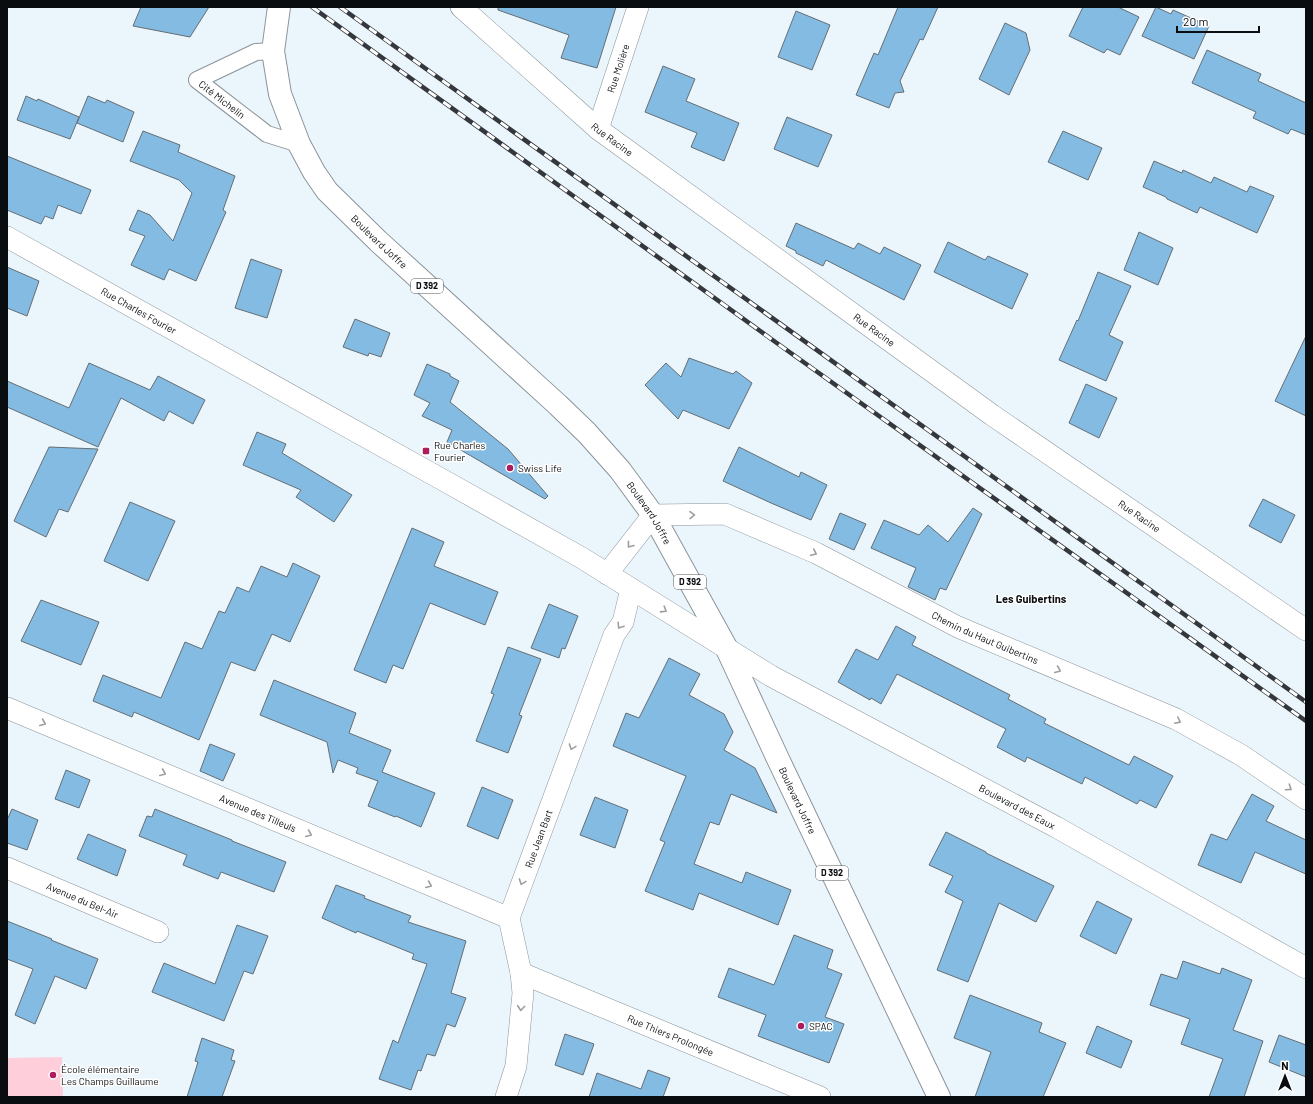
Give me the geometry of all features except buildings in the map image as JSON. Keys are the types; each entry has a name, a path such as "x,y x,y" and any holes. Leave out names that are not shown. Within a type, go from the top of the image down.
{"main road":[{"name":"Boulevard Joffre","path":"279,7 273,51 280,94 299,144 314,172 327,191 378,241 558,404 587,433 620,470 653,515 727,648 778,759 939,1097"}],"street":[{"name":"Rue Racine","path":"461,7 598,128 992,415 1306,630"},
{"name":"Rue Molière","path":"598,128 638,7"},
{"name":"Cité Michelin","path":"273,51 256,52 197,80 267,134 299,144"},
{"name":"Rue Charles Fourier","path":"7,237 582,558 631,590 727,648"},
{"name":"Chemin du Haut Guibertins","path":"653,515 725,514 816,553 958,628 1176,720 1241,755 1306,799"},
{"path":"607,574 653,515"},
{"name":"Rue Jean Bart","path":"509,918 614,635 623,622 631,590"},
{"name":"Boulevard des Eaux","path":"727,648 771,676 1056,827 1306,968"},
{"name":"Avenue des Tilleuls","path":"7,708 509,918"},
{"name":"Avenue du Bel-Air","path":"7,868 158,932"},
{"path":"506,1097 516,1066 523,993 521,973 509,918"},
{"name":"Rue Thiers Prolongée","path":"521,973 820,1097"}],"shaded area":[{"path":"62,1057 63,1097 7,1097 7,1058"}],"railway":[{"path":"312,7 774,341 1306,721"},
{"path":"340,7 1306,702"}],"place":[{"name":"Rue Charles Fourier","path":"426,451"},
{"name":"Swiss Life","path":"510,468"},
{"name":"SPAC","path":"801,1026"},
{"name":"École élémentaire Les Champs Guillaume","path":"53,1075"}],"district":[{"name":"Les Guibertins","path":"1031,599"}]}
